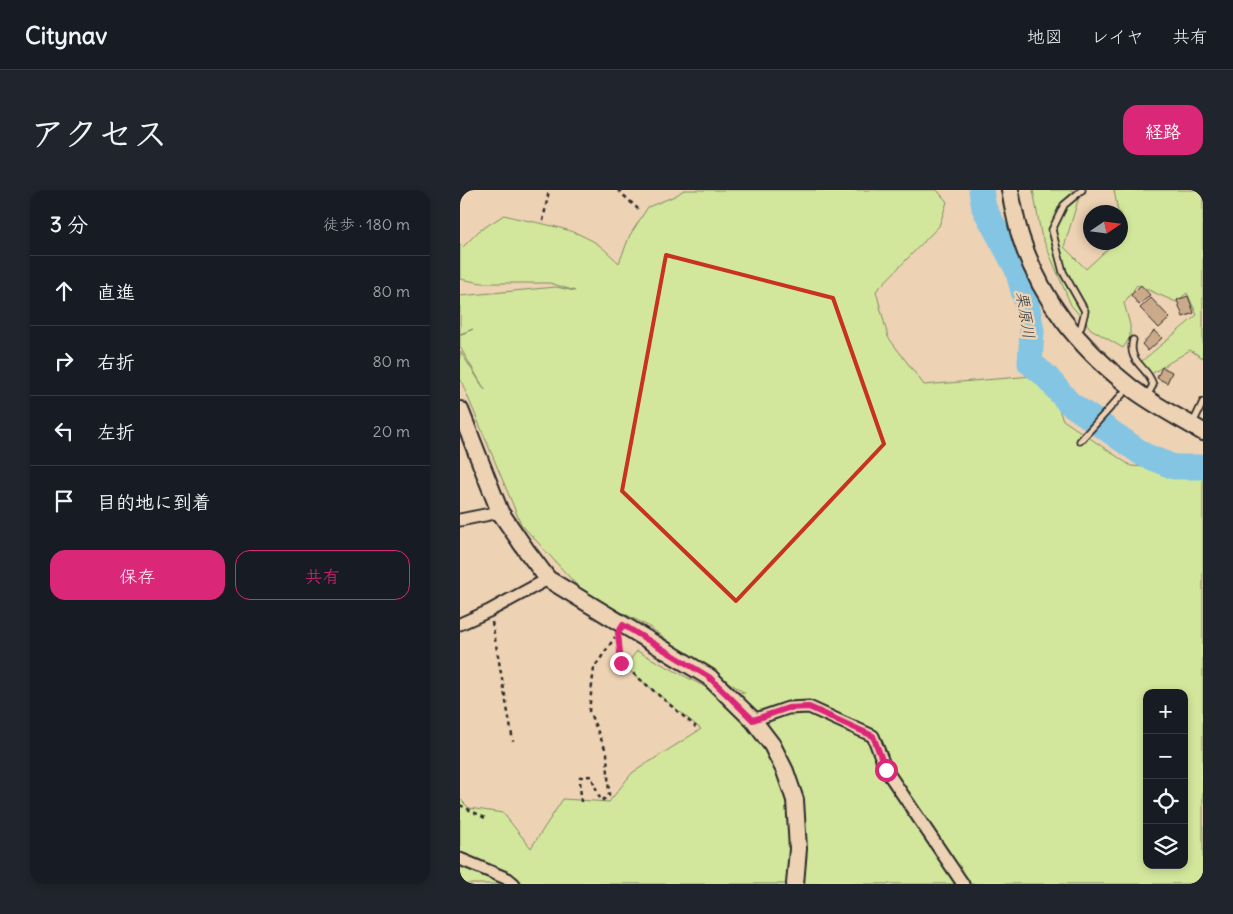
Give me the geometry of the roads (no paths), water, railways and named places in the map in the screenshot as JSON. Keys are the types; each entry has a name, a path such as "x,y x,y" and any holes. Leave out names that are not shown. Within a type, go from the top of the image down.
{"street":[{"path":"1010,190 1021,238 1042,289 1073,334 1090,352 1130,387 1198,429"},
{"path":"460,410 500,512 548,579 709,677 753,720 772,745 785,771 795,800 798,849 795,884"},
{"path":"460,520 500,512"},
{"path":"460,624 490,611 548,579"},
{"path":"753,720 788,708 809,707 873,736 886,770 963,884"},
{"path":"460,859 508,879 514,884"}],"lane":[{"path":"1073,334 1081,327 1085,311 1062,272 1052,230 1064,205 1082,190"},
{"path":"1133,340 1130,349 1134,359 1151,376 1153,385 1146,398"},
{"path":"1080,441 1130,387"},
{"path":"1198,429 1203,402"}],"waterway":[{"name":"栗原川","path":"981,190 984,208 1017,269 1032,331 1030,363 1045,375 1069,403 1094,420"},
{"name":"栗原川","path":"1101,425 1144,455 1174,467 1203,467"}]}
